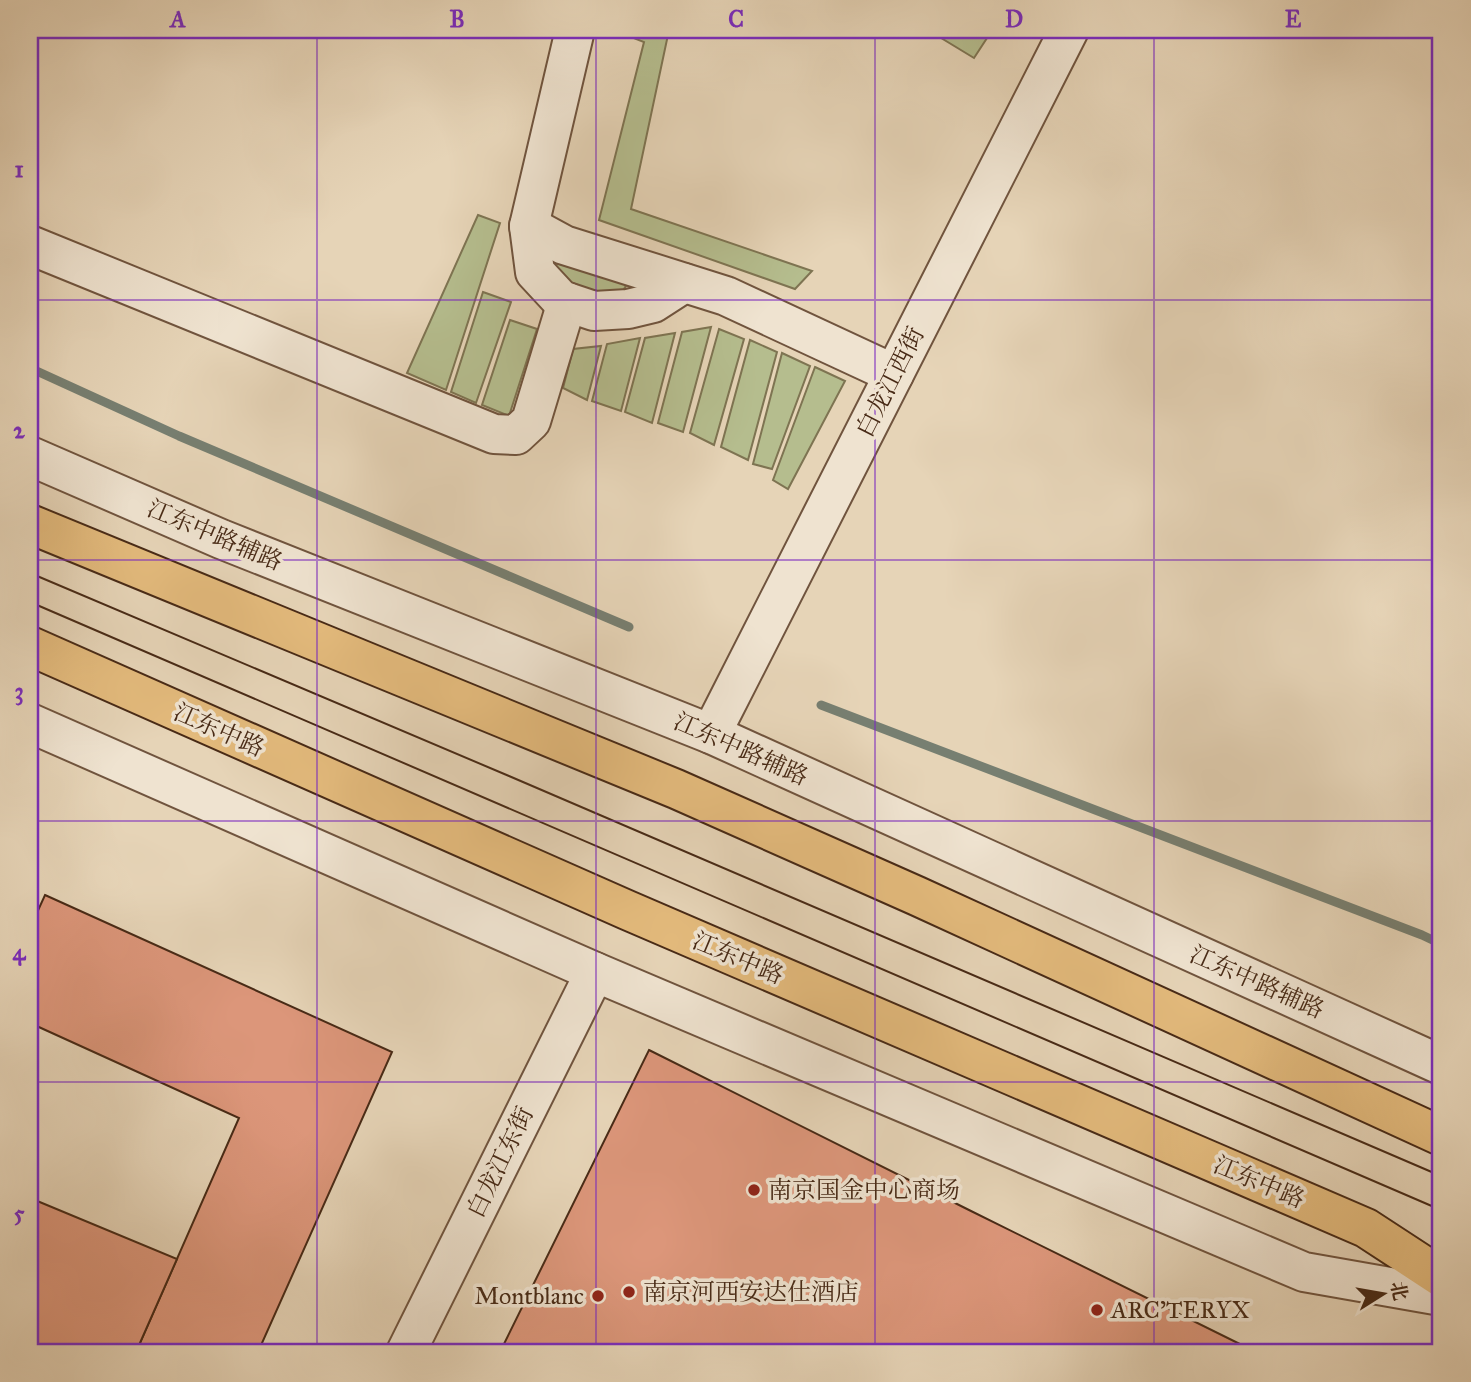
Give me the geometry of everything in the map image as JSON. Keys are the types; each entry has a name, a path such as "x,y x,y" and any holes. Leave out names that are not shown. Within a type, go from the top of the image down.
{"main road":[{"path":"30,524 676,789 1441,1136"},
{"name":"江东中路","path":"30,646 639,915 1366,1228 1441,1278"}],"street":[{"path":"575,30 529,226 535,272 561,300 594,311 628,309 653,303 684,283"},
{"name":"白龙江西街","path":"711,734 1069,30"},
{"path":"529,226 564,245 726,296 894,374"},
{"path":"30,245 494,434 516,435 531,421 567,302"},
{"name":"江东中路辅路","path":"30,456 220,539 711,734 1441,1065"},
{"path":"30,723 595,972 1304,1272 1441,1296"},
{"name":"白龙江东街","path":"406,1352 595,972"}],"green space":[{"path":"616,30 669,30 631,209 812,271 795,289 599,220 644,42"},
{"path":"928,30 974,30 987,38 974,58"},
{"path":"478,215 500,223 446,390 407,373"},
{"path":"553,258 631,278 622,292 599,297 559,278"},
{"path":"483,292 511,302 476,403 451,392"},
{"path":"510,320 537,329 509,416 482,405"},
{"path":"711,327 683,432 658,423 682,332"},
{"path":"719,329 744,339 714,445 690,433"},
{"path":"675,333 652,423 625,412 645,338"},
{"path":"640,338 621,411 592,401 607,344"},
{"path":"750,340 777,352 748,460 721,447"},
{"path":"601,346 587,400 563,388 573,349"},
{"path":"782,353 810,366 772,469 753,464"},
{"path":"815,367 845,381 788,489 773,480"}],"building":[{"path":"45,895 392,1052 258,1352 136,1352 239,1118 30,1023 30,928"},
{"name":"南京国金中心商场","path":"649,1050 969,1210 1256,1352 500,1352"},
{"path":"30,1198 177,1259 136,1352 30,1352"}],"waterway":[{"path":"30,368 179,436 629,627"},
{"path":"821,705 1441,944"}],"tram line":[{"path":"30,573 1441,1176"},
{"path":"30,602 1441,1210"}],"place":[{"name":"南京国金中心商场","path":"754,1190"},
{"name":"南京河西安达仕酒店","path":"629,1292"},
{"name":"Montblanc","path":"598,1296"},
{"name":"ARC'TERYX","path":"1097,1310"}]}
